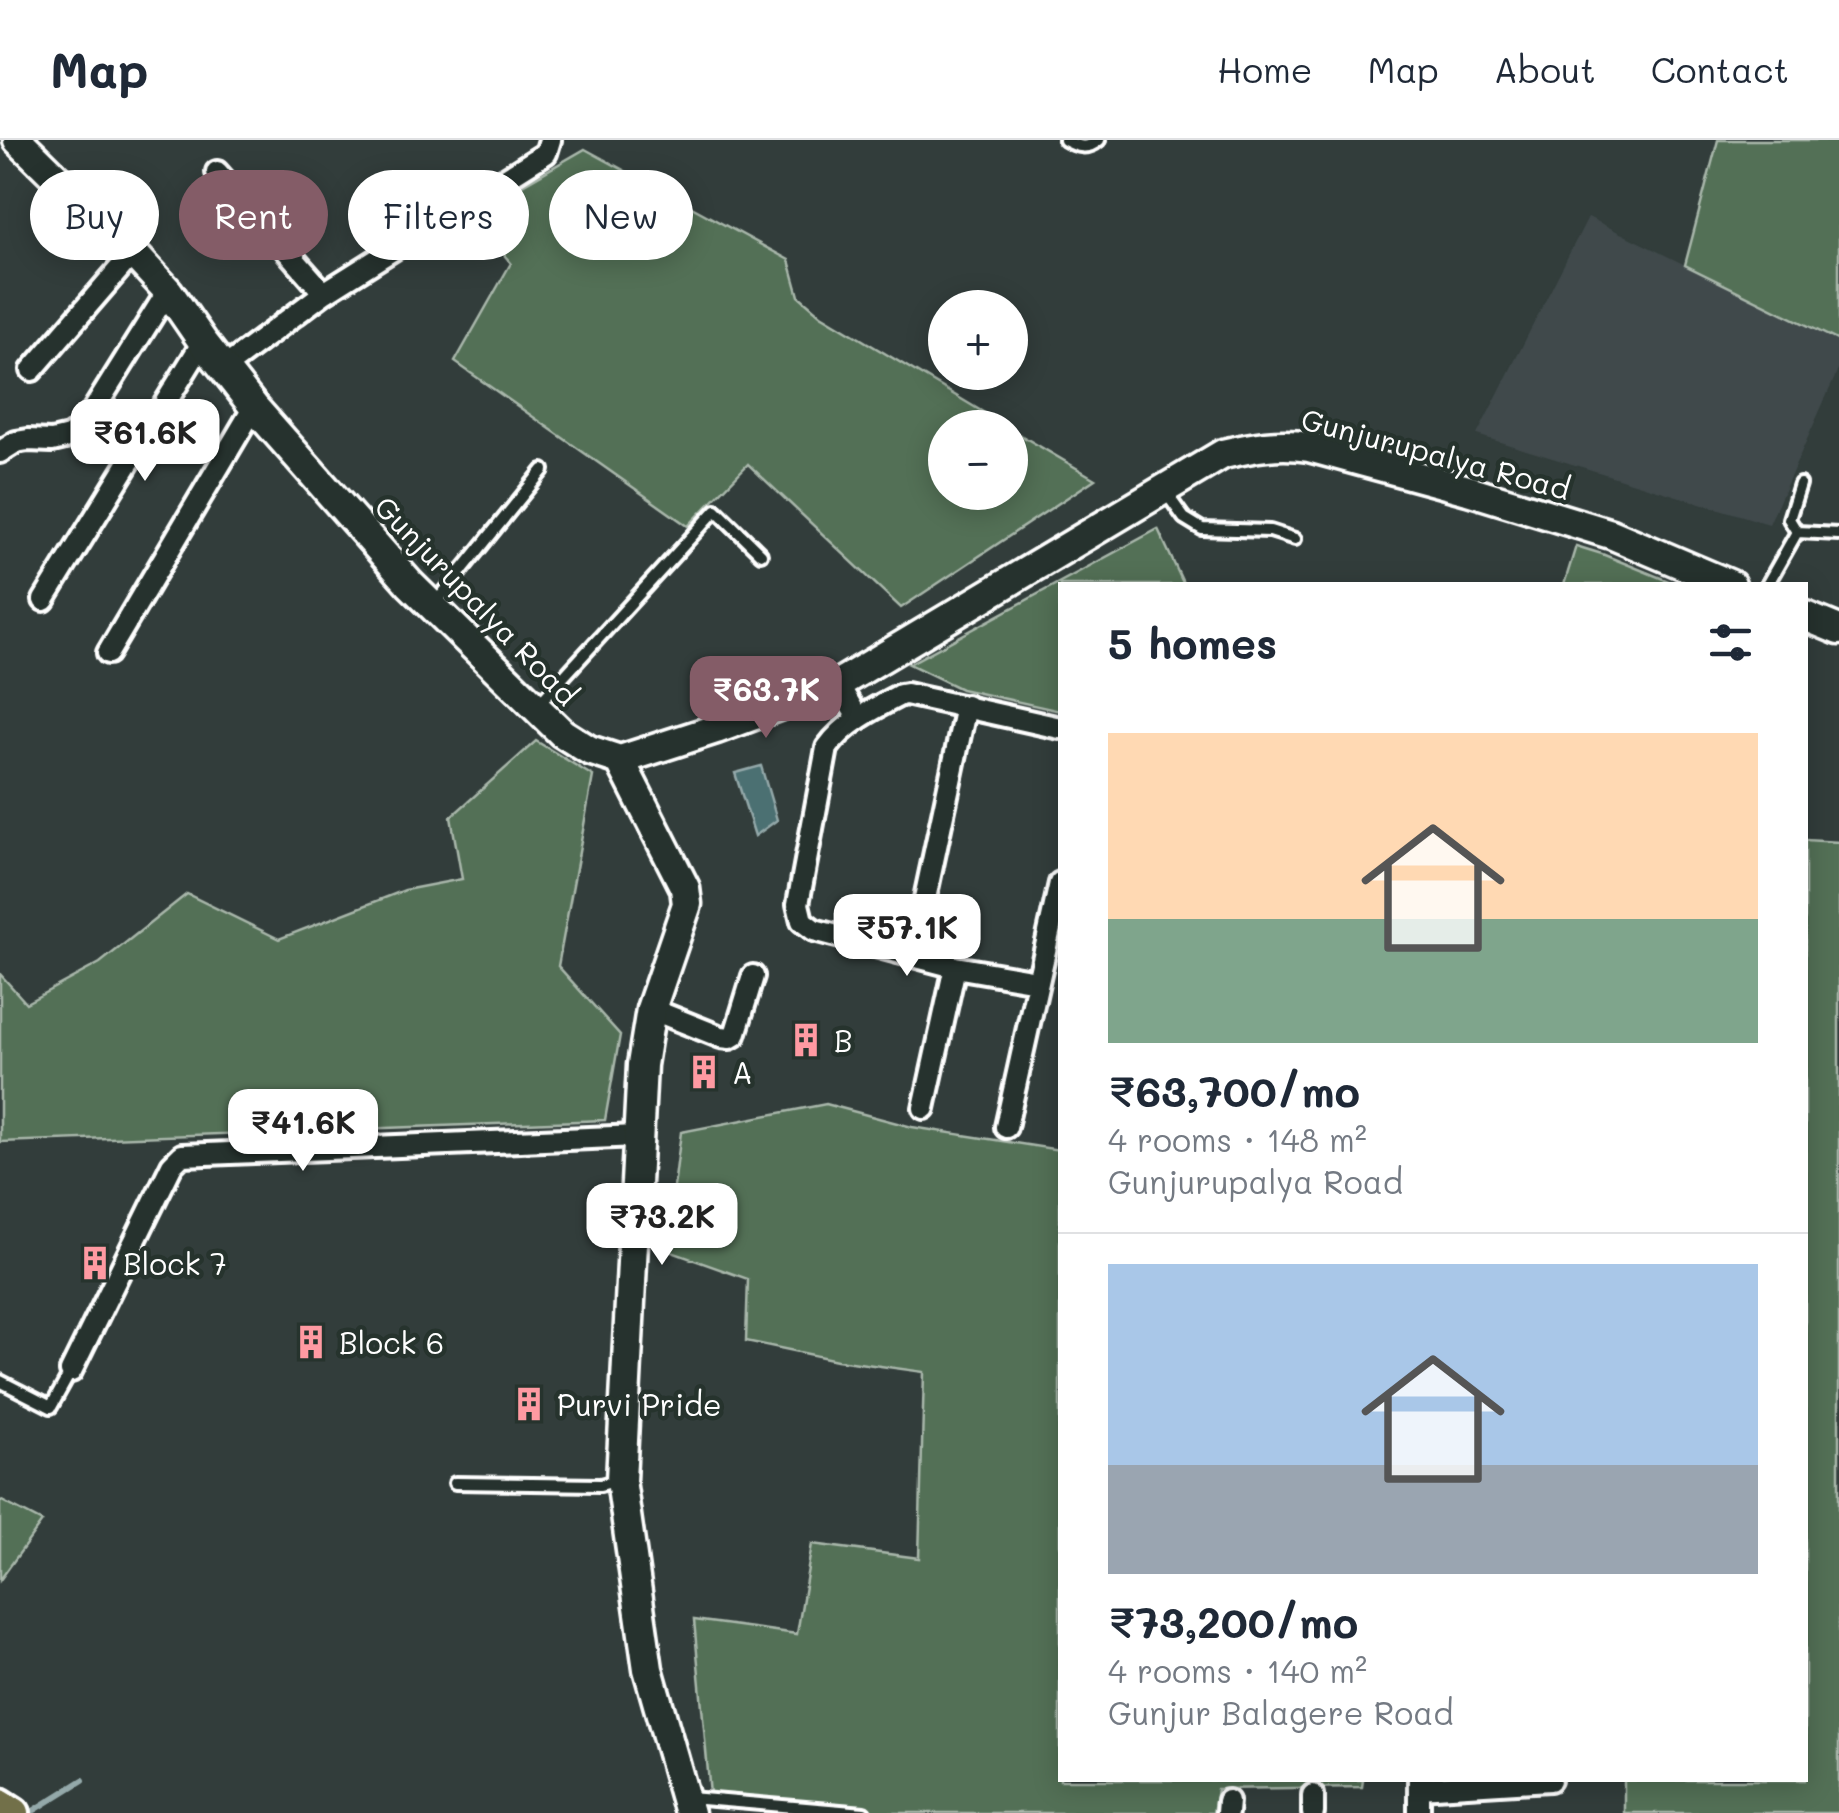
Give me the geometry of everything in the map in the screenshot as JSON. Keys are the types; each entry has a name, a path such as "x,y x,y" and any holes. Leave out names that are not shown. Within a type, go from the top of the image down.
{"main road":[{"path":"0,1804 14,1813"}],"street":[{"name":"Gunjurupalya Road","path":"18,140 49,170"},
{"path":"224,368 324,293 546,153 550,140"},
{"path":"32,370 127,260"},
{"name":"Gunjurupalya Road","path":"139,260 168,291 254,407 432,607 562,733 588,750 620,760 838,684 1224,454 1260,446 1310,447 1468,490 1610,534 1725,582"},
{"path":"295,260 324,293"},
{"path":"0,452 16,442 69,437 83,427 168,291"},
{"path":"44,600 203,342"},
{"path":"108,653 254,407"},
{"path":"1808,617 1839,630"},
{"path":"838,684 858,718"},
{"path":"1037,981 955,967 814,930 802,920 798,904 828,748 858,718 906,694 1058,728"},
{"path":"913,955 966,706"},
{"path":"620,760 685,888 687,904 650,1010 642,1065 621,1480 648,1669 686,1805"},
{"path":"1006,1127 1058,892"},
{"path":"924,1108 955,967"},
{"path":"650,1010 730,1038 735,1035 753,976"},
{"path":"70,1370 172,1166 182,1155 638,1136"},
{"path":"1419,1813 1418,1784 1484,1782"}],"lane":[{"path":"1066,140 1087,147 1099,140"},
{"path":"432,607 543,470"},
{"path":"1797,532 1789,518 1800,484"},
{"path":"1164,490 1184,518 1202,528 1270,530 1296,539"},
{"path":"535,708 716,510 761,554"},
{"path":"1797,532 1839,534"},
{"path":"1770,582 1797,532"},
{"path":"0,1381 51,1407 70,1370"},
{"path":"455,1483 600,1485 621,1480"},
{"path":"686,1805 864,1813"}],"shaded area":[{"path":"1588,217 1839,341 1839,368 1769,524 1477,435"}],"green space":[{"path":"1718,140 1839,140 1839,341 1685,265"},
{"path":"585,149 624,170 549,170 549,260 693,260 693,208 789,260 799,296 821,315 928,379 928,390 946,390 980,410 928,410 928,510 1028,510 1028,440 1095,479 901,608 748,464 688,526 455,362 511,263 508,260 529,260 529,181"},
{"path":"1158,529 1183,582 1060,582"},
{"path":"1576,546 1671,582 1565,582"},
{"path":"1058,583 1058,711 961,689 909,664"},
{"path":"536,741 593,776 558,966 620,1035 605,1120 0,1142 0,974 26,1003 100,963 187,894 279,939 405,890 462,879 451,817"},
{"path":"1808,840 1839,842 1839,1813 1624,1813 1624,1782 1808,1782"},
{"path":"826,1104 912,1127 1058,1150 1058,1782 1363,1782 1362,1787 1217,1789 1213,1813 848,1813 848,1807 710,1794 694,1620 797,1634 812,1544 919,1558 924,1372 837,1360 746,1341 748,1279 666,1250 681,1132"},
{"path":"0,1500 42,1522 0,1580"}],"water":[{"path":"761,766 777,820 755,836 735,773"}],"waterway":[{"path":"30,1813 83,1780"}],"place":[{"name":"B","path":"806,1040"},
{"name":"A","path":"704,1072"},
{"name":"Block 7","path":"95,1263"},
{"name":"Block 6","path":"311,1342"},
{"name":"Purvi Pride","path":"529,1404"}]}
